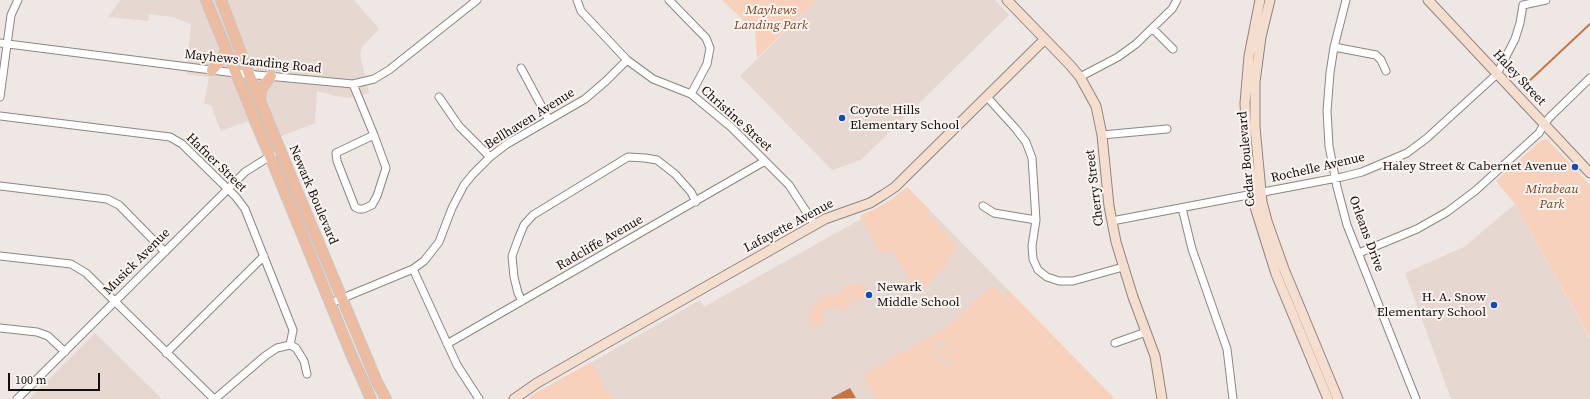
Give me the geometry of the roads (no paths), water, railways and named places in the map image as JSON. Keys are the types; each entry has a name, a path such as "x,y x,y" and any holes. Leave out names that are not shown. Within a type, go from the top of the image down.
{"main road":[{"name":"Newark Boulevard","path":"206,0 351,354 371,399"},
{"name":"Newark Boulevard","path":"220,0 280,151 377,382 386,399"},
{"path":"212,70 223,58 226,48"},
{"path":"260,102 261,90 271,76"}],"street":[{"path":"0,97 3,44 11,14 18,0"},
{"name":"Mayhews Landing Road","path":"3,44 235,73 353,84 374,79 389,70 477,0"},
{"name":"Christine Street","path":"577,0 581,11 627,60 653,79 692,94 731,128 789,186 815,225"},
{"path":"669,0 706,38 710,48 707,64 692,94"},
{"name":"Cherry Street","path":"1007,0 1080,77 1096,106 1102,135 1108,199 1116,242 1123,267 1155,356 1162,399"},
{"path":"1080,77 1118,56 1136,44 1172,9 1177,0"},
{"name":"Cedar Boulevard","path":"1260,0 1249,56 1245,103 1247,149 1257,194 1275,245 1338,399"},
{"name":"Cedar Boulevard","path":"1270,0 1261,37 1255,82 1257,194 1260,225 1276,274 1328,399"},
{"name":"Orleans Drive","path":"1346,0 1334,47 1330,73 1327,111 1329,146 1335,178 1347,225 1416,399"},
{"name":"Haley Street","path":"1428,0 1590,173"},
{"path":"1522,2 1546,0"},
{"name":"Rochelle Avenue","path":"1112,221 1257,194 1362,172 1407,152 1427,138 1497,74 1515,38 1520,23 1522,2"},
{"path":"1153,29 1173,49"},
{"name":"Lafayette Avenue","path":"514,399 556,372 815,225 838,213 870,203 883,196 895,187 1045,39"},
{"path":"1334,47 1376,55 1381,60 1386,71"},
{"name":"Bellhaven Avenue","path":"331,303 413,269 424,261 433,252 439,242 457,197 473,174 490,157 507,144 585,99 627,60"},
{"path":"521,68 549,120"},
{"path":"1359,253 1417,229 1447,212 1476,190 1539,133 1544,124 1590,78"},
{"path":"353,84 374,135 386,168 377,196 372,205 363,210 355,207 337,161 336,153 374,135"},
{"path":"439,97 459,126 490,157"},
{"path":"987,97 1026,142 1032,158 1036,220 1032,246 1033,259 1038,270 1047,278 1059,281 1073,281 1123,267"},
{"name":"Hafner Street","path":"0,116 170,137 182,144 236,197 245,209 293,330 290,345"},
{"path":"1102,135 1168,129"},
{"name":"Musick Avenue","path":"17,399 244,172 280,151"},
{"path":"522,302 514,277 512,256 518,237 524,225 533,215 628,157 657,160 675,174 692,192 696,202"},
{"name":"Radcliffe Avenue","path":"446,344 522,302 765,161"},
{"path":"0,186 107,199 119,205 165,252"},
{"path":"983,206 994,214 1036,220"},
{"path":"1182,208 1192,249 1227,349 1233,399"},
{"path":"0,256 71,264 86,273 214,399 265,356 277,348 290,345 296,348 304,361 307,374"},
{"path":"166,353 264,256"},
{"path":"413,269 456,365 479,399"},
{"path":"0,328 38,332 48,336 65,352"},
{"path":"1115,343 1146,332"}],"waterway":[{"path":"1526,84 1590,24"}],"place":[{"name":"Coyote Hills Elementary School","path":"842,118"},
{"name":"Haley Street & Cabernet Avenue","path":"1575,167"},
{"name":"Newark Middle School","path":"869,295"},
{"name":"H. A. Snow Elementary School","path":"1494,305"}],"park label":[{"name":"Mayhews Landing Park","path":"771,18"},
{"name":"Mirabeau Park","path":"1552,198"}]}
